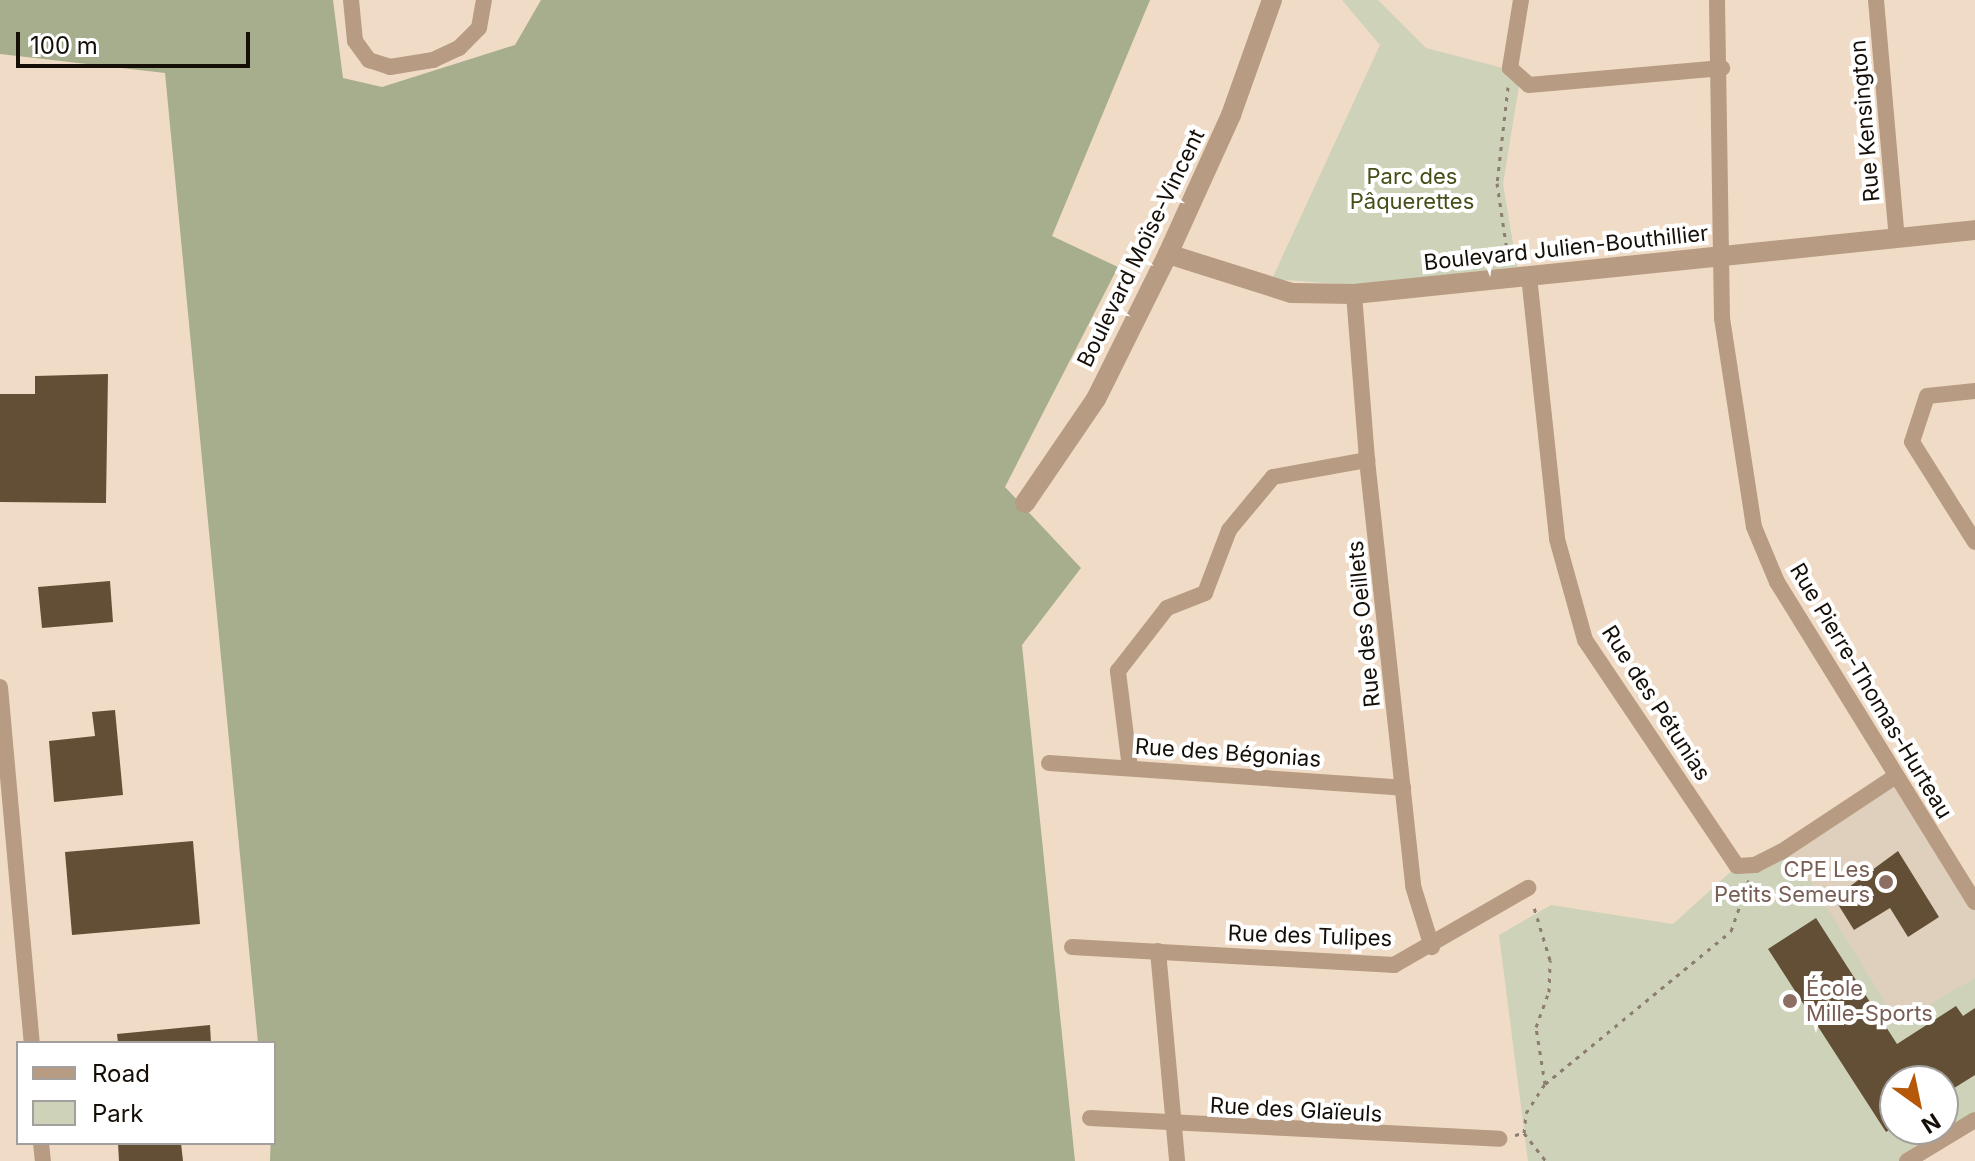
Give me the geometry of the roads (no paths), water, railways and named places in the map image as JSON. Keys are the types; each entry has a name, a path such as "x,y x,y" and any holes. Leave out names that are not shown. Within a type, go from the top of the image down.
{"street":[{"path":"351,0 355,41 369,60 390,67 433,60 459,48 479,28 484,0"},
{"name":"Boulevard Moïse-Vincent","path":"1025,503 1096,399 1168,254 1231,115 1272,0"},
{"path":"1521,0 1510,68 1529,85 1722,68"},
{"name":"Rue Pierre-Thomas-Hurteau","path":"1717,0 1722,68 1722,318 1754,527 1777,582 1975,902"},
{"name":"Rue Kensington","path":"1876,0 1897,238"},
{"name":"Boulevard Julien-Bouthillier","path":"1168,254 1292,293 1354,294 1975,230"},
{"name":"Rue des Pétunias","path":"1529,276 1557,539 1585,640 1737,866 1755,865 1896,776"},
{"name":"Rue des Oeillets","path":"1354,294 1367,460 1413,886 1432,947"},
{"path":"1975,391 1927,396 1912,442 1975,542"},
{"path":"1130,768 1118,671 1167,608 1205,593 1229,530 1273,477 1367,460"},
{"path":"0,687 32,1041"},
{"name":"Rue des Bégonias","path":"1049,763 1403,788"},
{"name":"Rue des Tulipes","path":"1072,947 1394,965 1432,947 1528,888"},
{"path":"1158,951 1177,1161"},
{"name":"Rue des Glaïeuls","path":"1090,1118 1172,1126 1499,1139"},
{"path":"1907,1161 1975,1120"}],"place":[{"name":"CPE Les Petits Semeurs","path":"1886,882"},
{"name":"École Mille-Sports","path":"1790,1001"}],"park label":[{"name":"Parc des Pâquerettes","path":"1412,188"}]}
